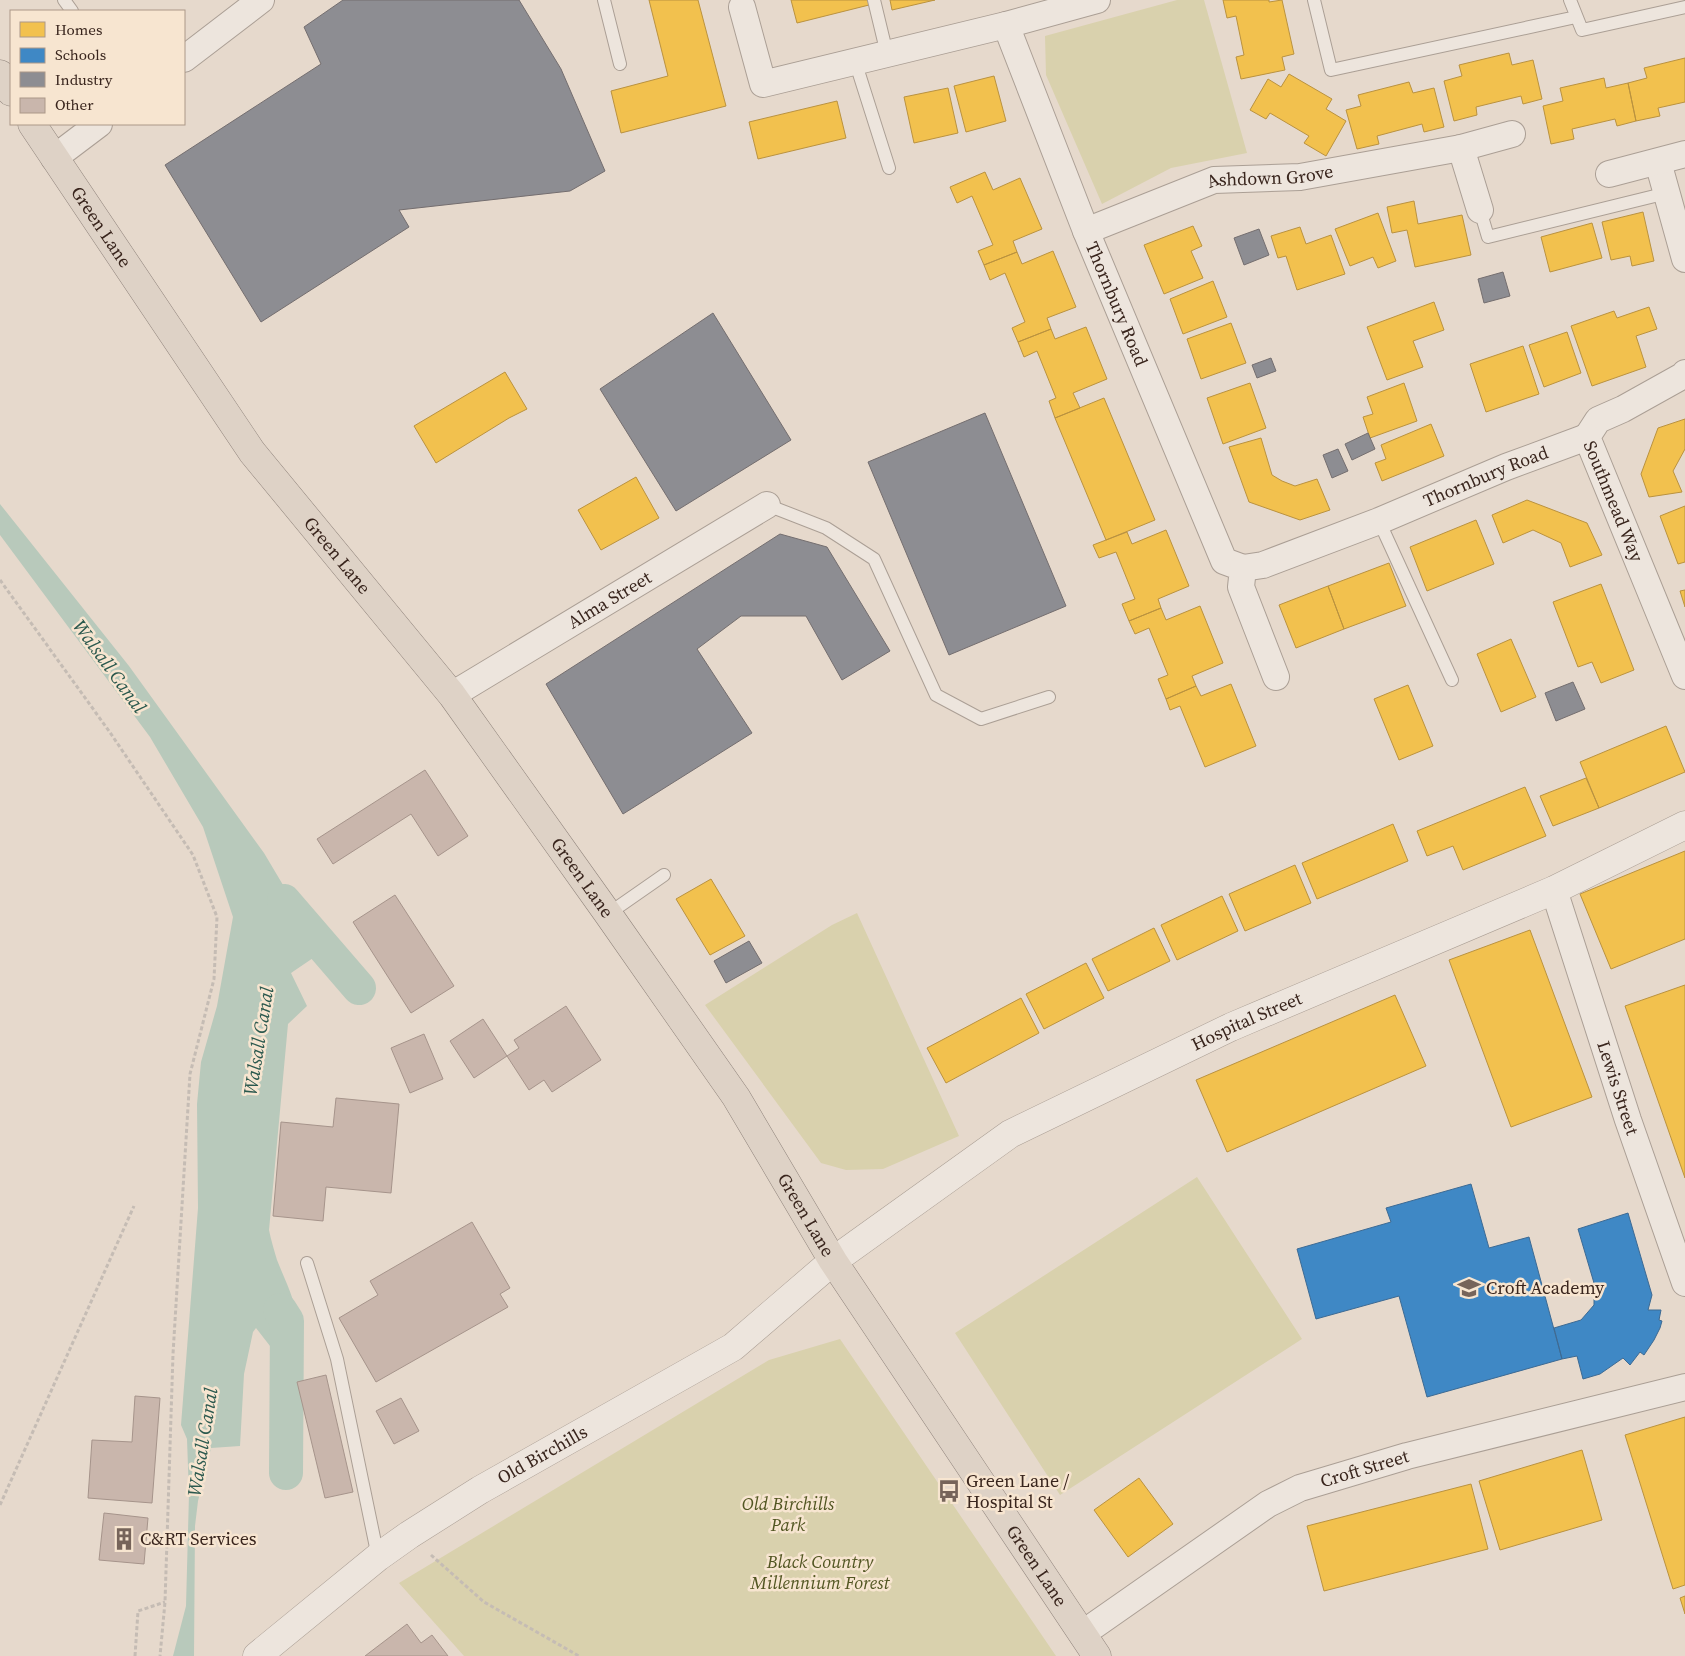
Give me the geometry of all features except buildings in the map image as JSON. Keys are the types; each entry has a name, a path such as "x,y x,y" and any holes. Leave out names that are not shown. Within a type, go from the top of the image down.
{"highway":[{"path":"0,74 10,90"},
{"name":"Green Lane","path":"33,125 252,452 452,695 736,1097 833,1262 1089,1645"}],"street":[{"path":"185,58 261,0"},
{"path":"741,4 763,84 1006,25 1063,5 1097,0"},
{"name":"Thornbury Road","path":"1006,25 1086,231 1224,561 1244,568 1263,565 1378,521 1506,467 1587,437"},
{"path":"54,158 98,125"},
{"name":"Ashdown Grove","path":"1086,231 1214,180 1300,177 1461,148 1512,134"},
{"path":"1461,148 1480,210"},
{"path":"1609,174 1685,154"},
{"path":"1658,162 1685,259"},
{"name":"Southmead Way","path":"1682,659 1587,437 1598,420 1623,409 1685,373"},
{"name":"Alma Street","path":"452,695 767,505"},
{"path":"1244,568 1241,588 1276,677"},
{"name":"Hospital Street","path":"833,1262 1010,1134 1231,1027 1554,890 1685,825"},
{"name":"Lewis Street","path":"1554,890 1628,1120 1685,1283"},
{"name":"Old Birchills","path":"257,1656 378,1557 409,1535 488,1485 733,1347 833,1262"},
{"name":"Croft Street","path":"1089,1645 1268,1504 1300,1488 1407,1456 1685,1387"}],"lane":[{"path":"604,0 620,64"},
{"path":"874,0 887,54"},
{"path":"1314,0 1331,70 1576,17"},
{"path":"1570,0 1582,30 1685,7"},
{"path":"855,61 889,168"},
{"path":"1480,210 1488,237 1667,193"},
{"path":"767,505 826,528 874,559 936,695 980,719 1048,697"},
{"path":"1378,521 1452,680"},
{"path":"608,914 664,875"},
{"path":"307,1263 337,1359 378,1557"}],"path":[{"path":"0,580 109,731 193,856 217,917 214,979 190,1074 173,1354 165,1602 160,1656"},
{"path":"0,1505 134,1206"},
{"path":"409,1535 484,1602 578,1656"},
{"path":"135,1656 138,1610 165,1602"}],"green space":[{"path":"1177,0 1204,0 1247,153 1171,168 1102,204 1046,75 1045,36"},
{"path":"857,913 959,1136 883,1169 846,1170 821,1163 705,1005 832,925"},
{"path":"1197,1177 1302,1339 1060,1495 955,1333"},
{"name":"Old Birchills Park","path":"840,1339 1056,1656 464,1656 399,1583 769,1360"}],"water":[{"name":"Walsall Canal","path":"0,504 129,666 264,853 311,932 359,988 326,955 316,956 291,973 307,1006 288,1024 269,1230 277,1260 295,1306 297,1317 296,1341 292,1354 277,1355 256,1328 253,1332 244,1374 240,1446 211,1448 198,1501 195,1526 194,1656 173,1656 186,1606 189,1494 187,1439 181,1425 198,1208 197,1104 201,1062 217,1006 233,917 203,827 150,737 0,535"}],"waterway":[{"path":"284,901 359,988"},
{"path":"280,1310 287,1321 286,1473"}],"place":[{"name":"Croft Academy","path":"1469,1288"},
{"name":"Green Lane / Hospital St","path":"949,1491"},
{"name":"C&RT Services","path":"124,1539"}],"park label":[{"name":"Black Country Millennium Forest","path":"820,1572"}]}
